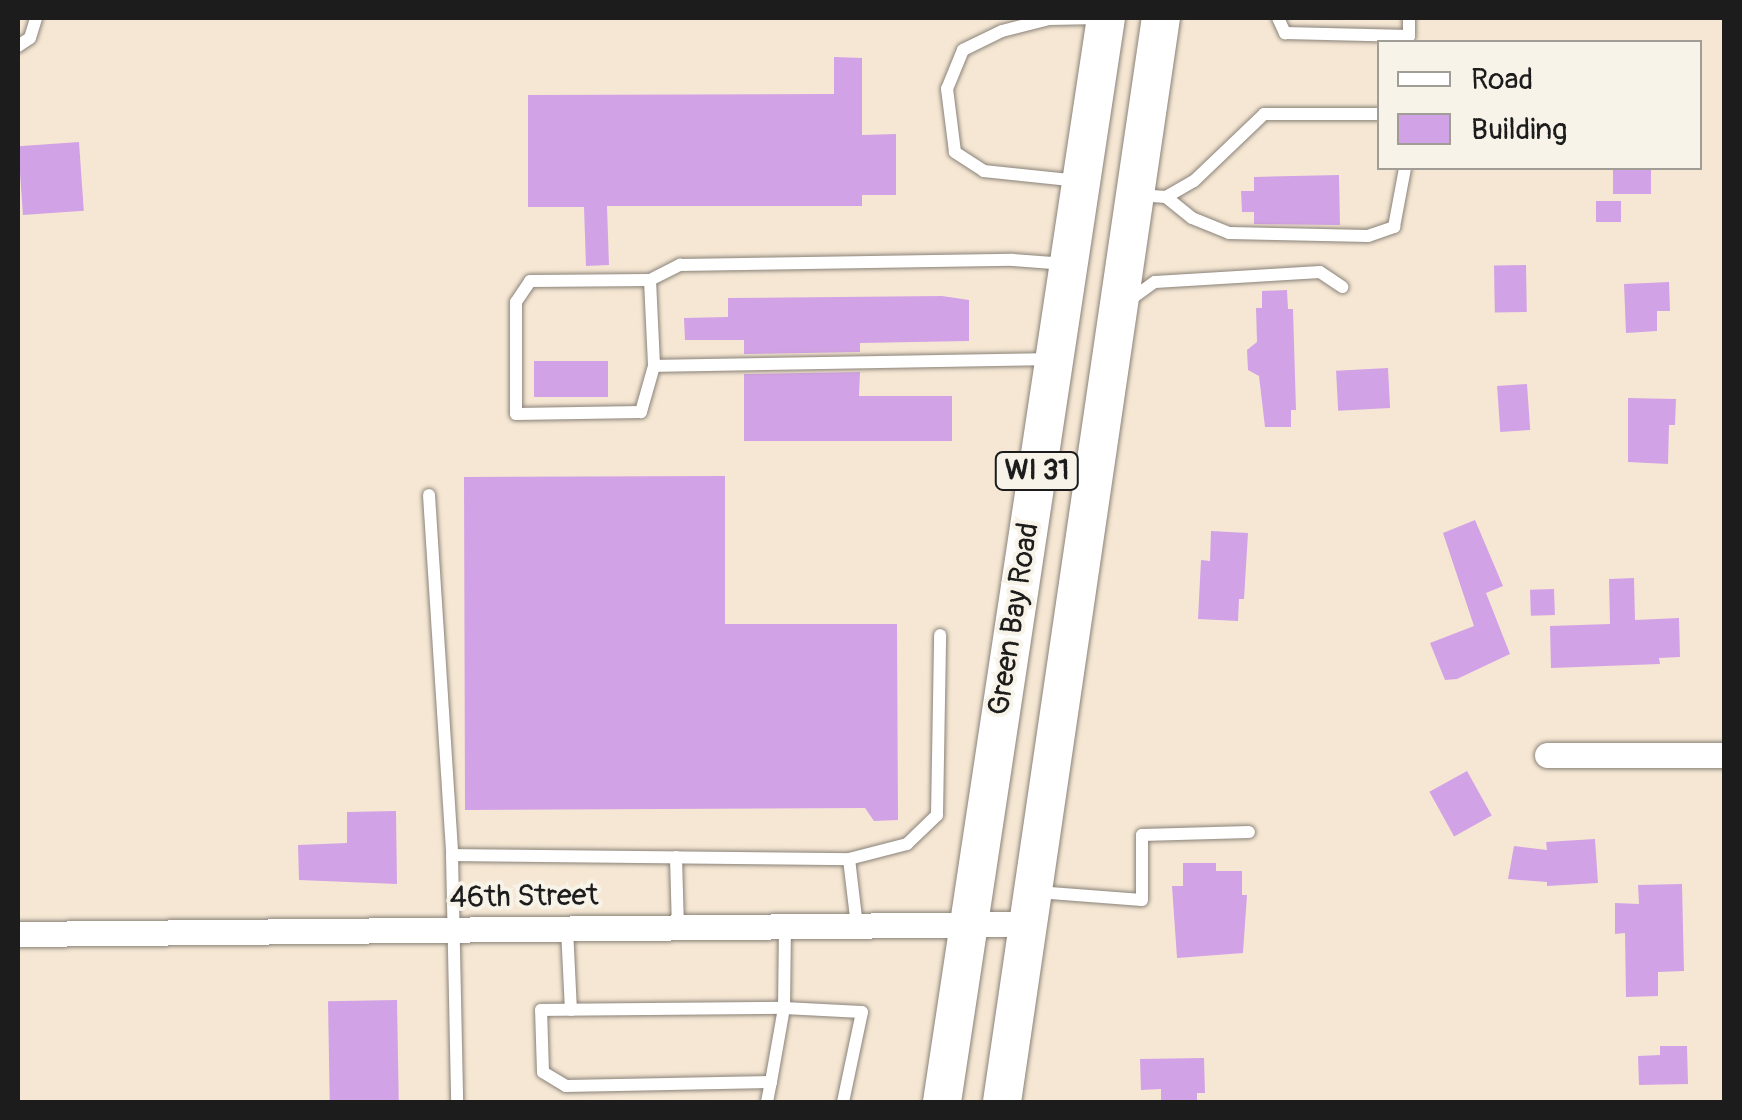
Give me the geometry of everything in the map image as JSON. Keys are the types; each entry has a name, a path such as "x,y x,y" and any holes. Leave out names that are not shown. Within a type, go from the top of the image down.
{"main road":[{"name":"Green Bay Road","path":"942,1102 1106,18"},
{"name":"Green Bay Road","path":"1002,1102 1120,306 1151,196 1161,18"}],"street":[{"path":"1548,756 1724,755"},
{"name":"46th Street","path":"18,934 967,925 1033,908"}],"lane":[{"path":"18,46 30,38 36,18"},
{"path":"1082,181 1045,181 984,171 954,152 947,89 963,50 1002,31 1049,20 1106,18"},
{"path":"1278,18 1284,33 1349,36 1409,36 1409,18"},
{"path":"1151,196 1194,181 1264,114 1377,114"},
{"path":"1151,196 1229,233 1368,236 1394,228 1405,170"},
{"path":"650,280 654,366 641,412 516,414 516,302 530,280 650,280 680,265 1013,260 1069,264"},
{"path":"1120,306 1155,282 1320,272 1342,287"},
{"path":"654,366 1054,359"},
{"path":"429,495 452,855 457,1102"},
{"path":"452,855 849,859 906,844 937,815 940,635"},
{"path":"1033,908 1142,900 1142,835 1248,832"},
{"path":"676,857 678,928"},
{"path":"849,859 856,926"},
{"path":"767,1102 784,1008 785,926"},
{"path":"567,929 571,1010"},
{"path":"771,1082 566,1086 543,1072 541,1010 784,1008 862,1012 844,1102"}],"building":[{"path":"834,57 862,58 862,135 896,134 896,195 862,195 862,206 607,206 609,265 586,266 584,207 528,207 528,95 834,94"},
{"path":"79,142 84,211 23,215 18,146"},
{"path":"1613,170 1651,170 1651,194 1613,194"},
{"path":"1339,175 1340,225 1254,224 1254,212 1242,212 1241,191 1254,191 1254,177"},
{"path":"1596,201 1621,201 1621,222 1596,222"},
{"path":"1526,265 1527,312 1495,313 1494,266"},
{"path":"1669,282 1670,311 1657,311 1657,331 1626,333 1624,284"},
{"path":"1287,290 1288,309 1293,309 1296,410 1291,410 1291,427 1265,427 1259,376 1248,370 1247,350 1257,342 1256,308 1262,308 1262,291"},
{"path":"942,296 969,300 969,341 860,343 860,352 744,354 744,340 685,340 684,318 728,317 728,298"},
{"path":"534,361 608,361 608,397 534,397"},
{"path":"1388,368 1390,408 1338,411 1336,371"},
{"path":"860,372 859,396 952,396 952,441 744,441 744,374"},
{"path":"1527,384 1530,430 1500,432 1497,386"},
{"path":"1628,398 1676,399 1675,425 1669,425 1668,464 1628,462"},
{"path":"725,476 725,624 897,624 898,820 874,821 865,808 465,810 464,477"},
{"path":"1475,520 1503,586 1486,593 1510,654 1457,679 1445,680 1430,643 1474,626 1443,533"},
{"path":"1211,531 1248,533 1244,599 1239,599 1238,621 1198,619 1201,560 1210,561"},
{"path":"1634,578 1635,620 1679,618 1680,657 1659,658 1660,664 1551,668 1550,626 1610,624 1609,579"},
{"path":"1554,589 1555,615 1531,616 1530,590"},
{"path":"1467,771 1492,816 1454,836 1429,792"},
{"path":"396,811 397,884 299,880 298,845 347,843 347,812"},
{"path":"1595,839 1598,883 1547,886 1547,882 1508,879 1514,846 1547,850 1546,842"},
{"path":"1183,863 1216,863 1216,871 1242,871 1242,895 1247,895 1243,953 1177,958 1172,886 1183,886"},
{"path":"1682,884 1684,971 1658,972 1658,996 1626,997 1625,933 1615,934 1615,903 1639,904 1638,885"},
{"path":"397,1000 399,1102 330,1102 328,1001"},
{"path":"1660,1046 1687,1046 1688,1084 1639,1085 1638,1056 1660,1055"},
{"path":"1204,1058 1205,1093 1197,1093 1197,1102 1161,1102 1161,1089 1141,1090 1140,1059"}]}
